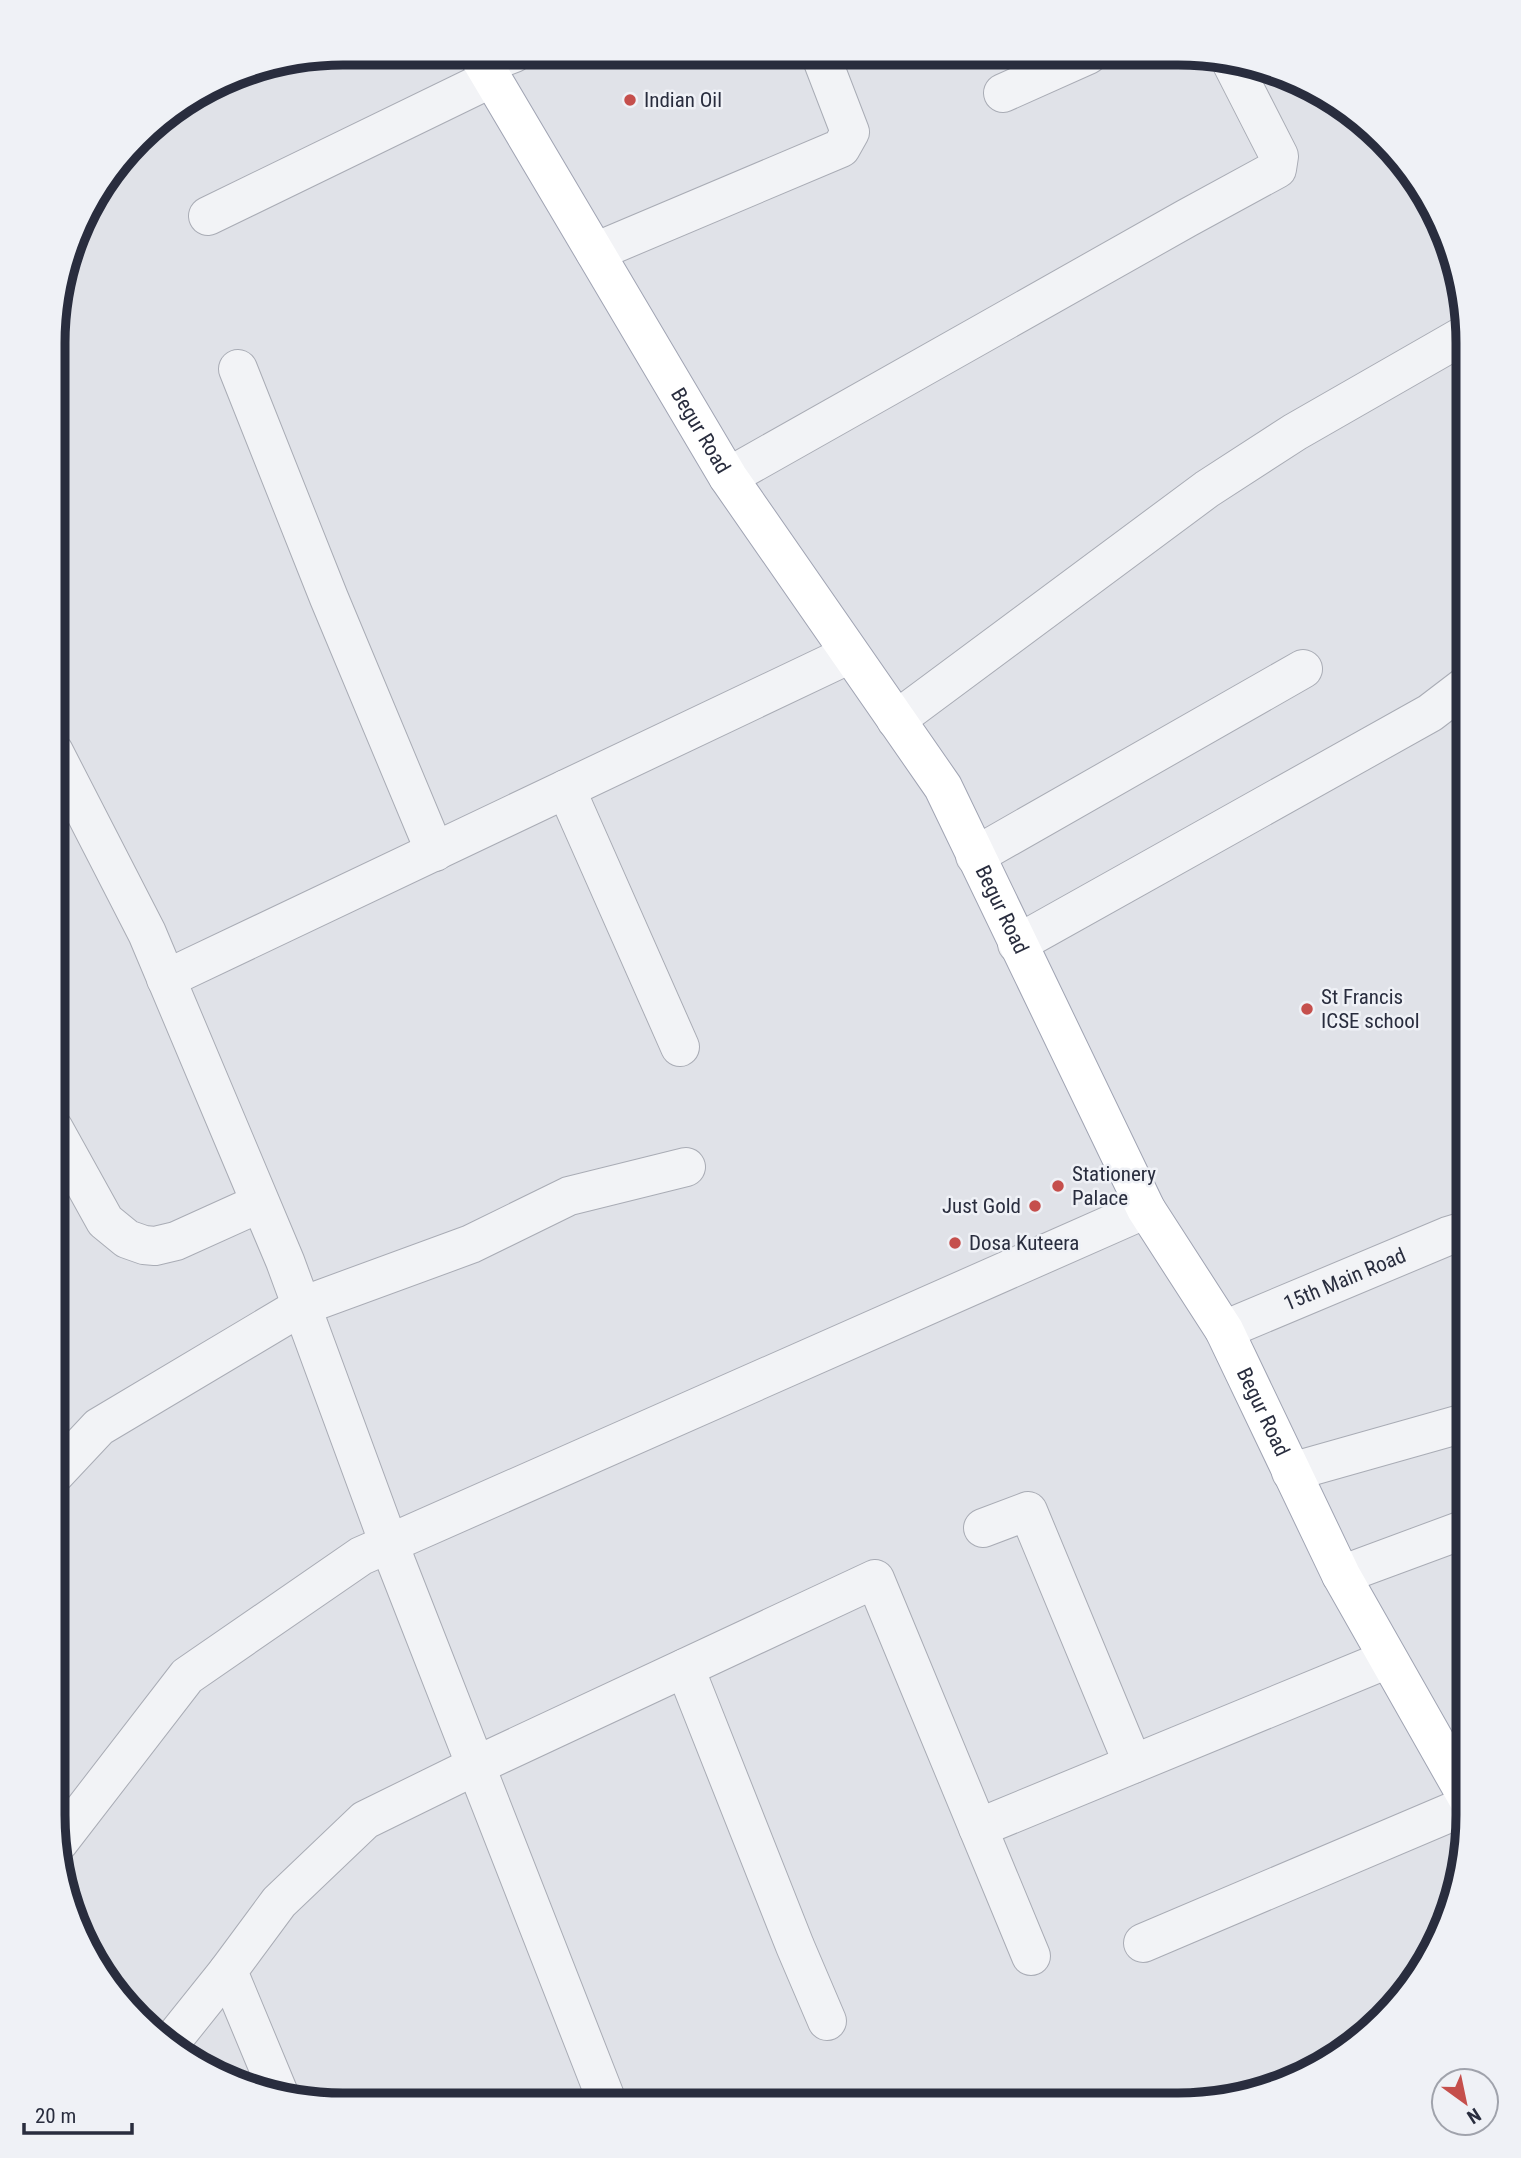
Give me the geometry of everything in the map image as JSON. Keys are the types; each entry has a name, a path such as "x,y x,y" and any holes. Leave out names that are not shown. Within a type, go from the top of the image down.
{"main road":[{"name":"Begur Road","path":"493,65 595,252 728,477 943,787 1146,1209 1224,1330 1340,1575 1456,1778"}],"street":[{"path":"208,216 485,65"},
{"path":"595,252 841,148 850,132 824,65"},
{"path":"1003,93 1066,65"},
{"path":"728,477 1186,218 1278,169 1279,156 1236,71"},
{"path":"896,720 1207,489 1295,432 1456,340"},
{"path":"239,369 329,598 435,852"},
{"path":"166,979 850,654"},
{"path":"975,856 1303,669"},
{"path":"1017,944 1430,713 1456,693"},
{"path":"65,773 147,933 260,1203 302,1306 389,1544 604,2093"},
{"path":"566,789 680,1047"},
{"path":"65,1149 105,1221 127,1239 144,1245 155,1246 176,1241 260,1203"},
{"path":"65,1463 99,1427 302,1306 471,1244 569,1196 686,1167"},
{"path":"65,1834 187,1676 361,1556 1146,1209"},
{"name":"15th Main Road","path":"1224,1330 1456,1234"},
{"path":"1292,1472 1456,1425"},
{"path":"983,1528 1028,1511 1133,1765"},
{"path":"1340,1575 1456,1532"},
{"path":"175,2037 279,1902 365,1820 875,1579 1031,1956"},
{"path":"978,1828 1388,1659"},
{"path":"685,1668 827,2021"},
{"path":"1143,1943 1456,1810"},
{"path":"228,1971 275,2085"}],"place":[{"name":"Indian Oil","path":"630,100"},
{"name":"St Francis ICSE school","path":"1307,1009"},
{"name":"Stationery Palace","path":"1058,1186"},
{"name":"Just Gold","path":"1035,1206"},
{"name":"Dosa Kuteera","path":"955,1243"}]}
